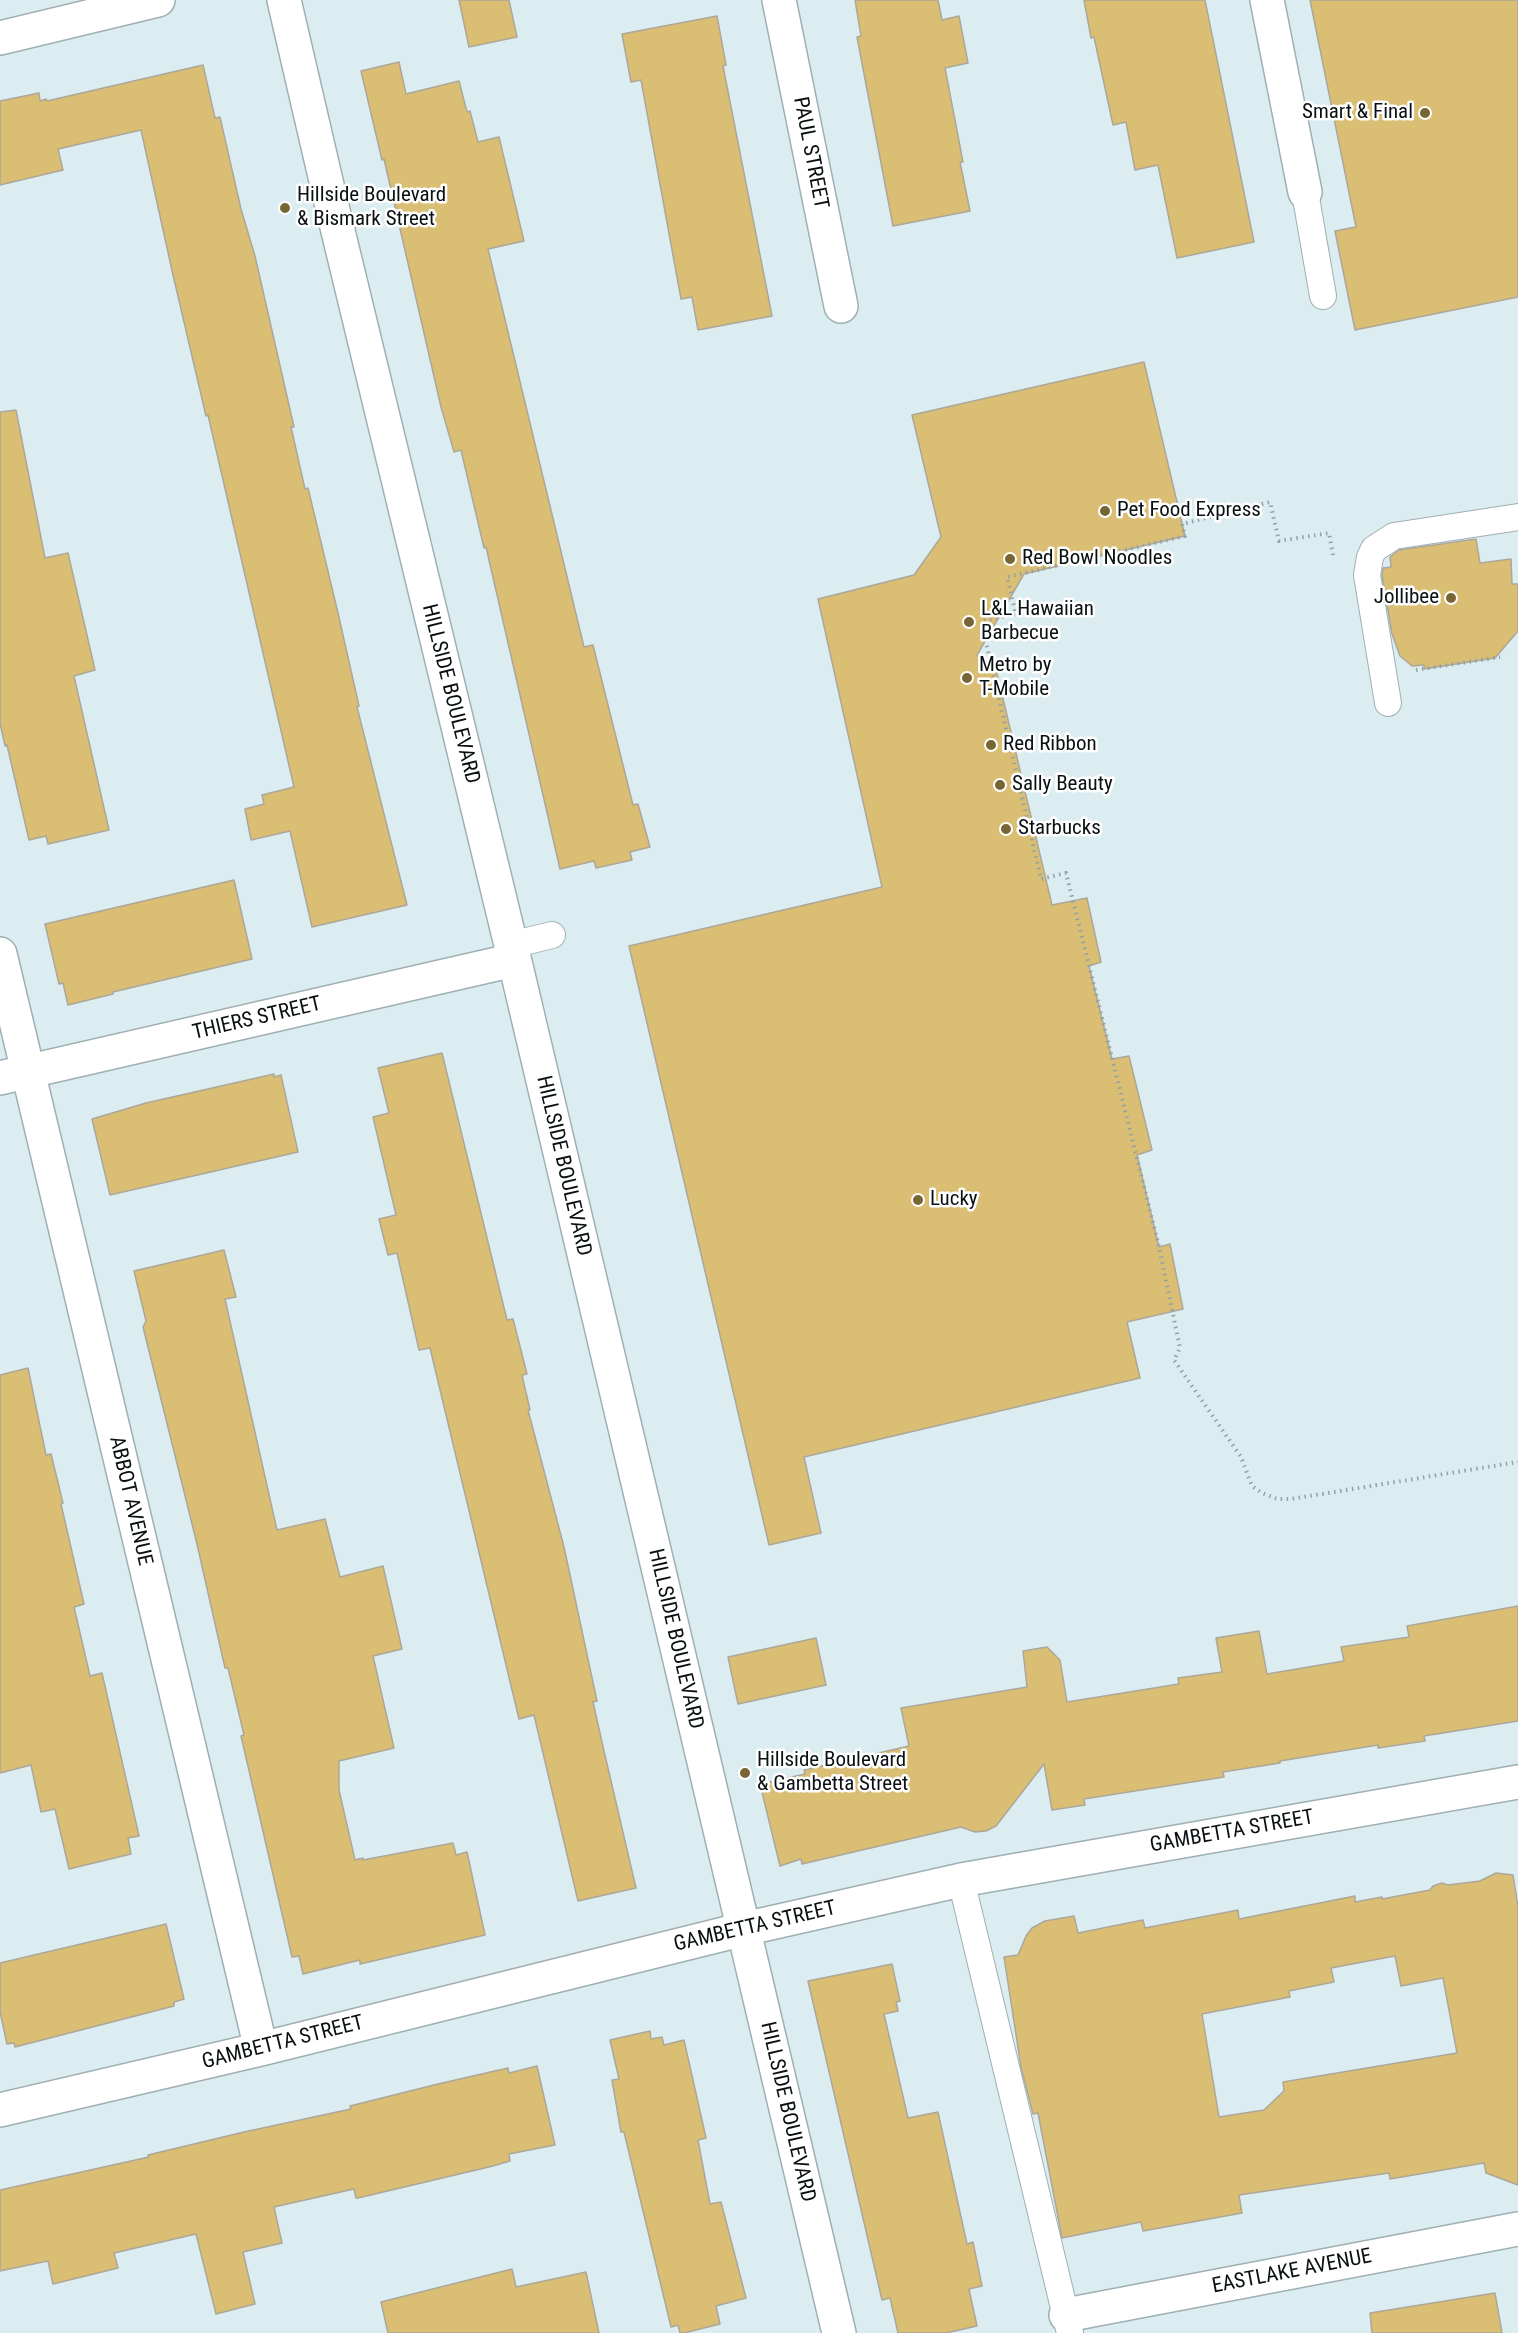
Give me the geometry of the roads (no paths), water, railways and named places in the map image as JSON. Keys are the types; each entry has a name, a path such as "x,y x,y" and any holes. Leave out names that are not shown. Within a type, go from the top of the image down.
{"street":[{"path":"0,38 158,0"},
{"name":"HILLSIDE BOULEVARD","path":"284,0 332,210 512,953 839,2333"},
{"name":"PAUL STREET","path":"779,0 841,306"},
{"path":"1267,0 1305,192"},
{"name":"THIERS STREET","path":"14,1075 512,953"},
{"name":"ABBOT AVENUE","path":"0,954 14,1075 261,2049"},
{"name":"GAMBETTA STREET","path":"0,2110 261,2049 744,1929 961,1880 1518,1782"},
{"name":"EASTLAKE AVENUE","path":"1068,2324 1518,2229"}],"lane":[{"path":"1305,192 1323,296"},
{"path":"1388,703 1367,575 1374,549 1394,536 1518,517"},
{"path":"512,953 552,935"},
{"path":"961,1880 1068,2324"}],"place":[{"name":"Smart & Final","path":"1425,113"},
{"name":"Hillside Boulevard & Bismark Street","path":"285,208"},
{"name":"Pet Food Express","path":"1105,511"},
{"name":"Red Bowl Noodles","path":"1010,559"},
{"name":"Jollibee","path":"1451,598"},
{"name":"L&L Hawaiian Barbecue","path":"969,622"},
{"name":"Metro by T-Mobile","path":"967,678"},
{"name":"Red Ribbon","path":"991,745"},
{"name":"Sally Beauty","path":"1000,785"},
{"name":"Starbucks","path":"1006,829"},
{"name":"Lucky","path":"918,1200"},
{"name":"Hillside Boulevard & Gambetta Street","path":"745,1773"}]}
